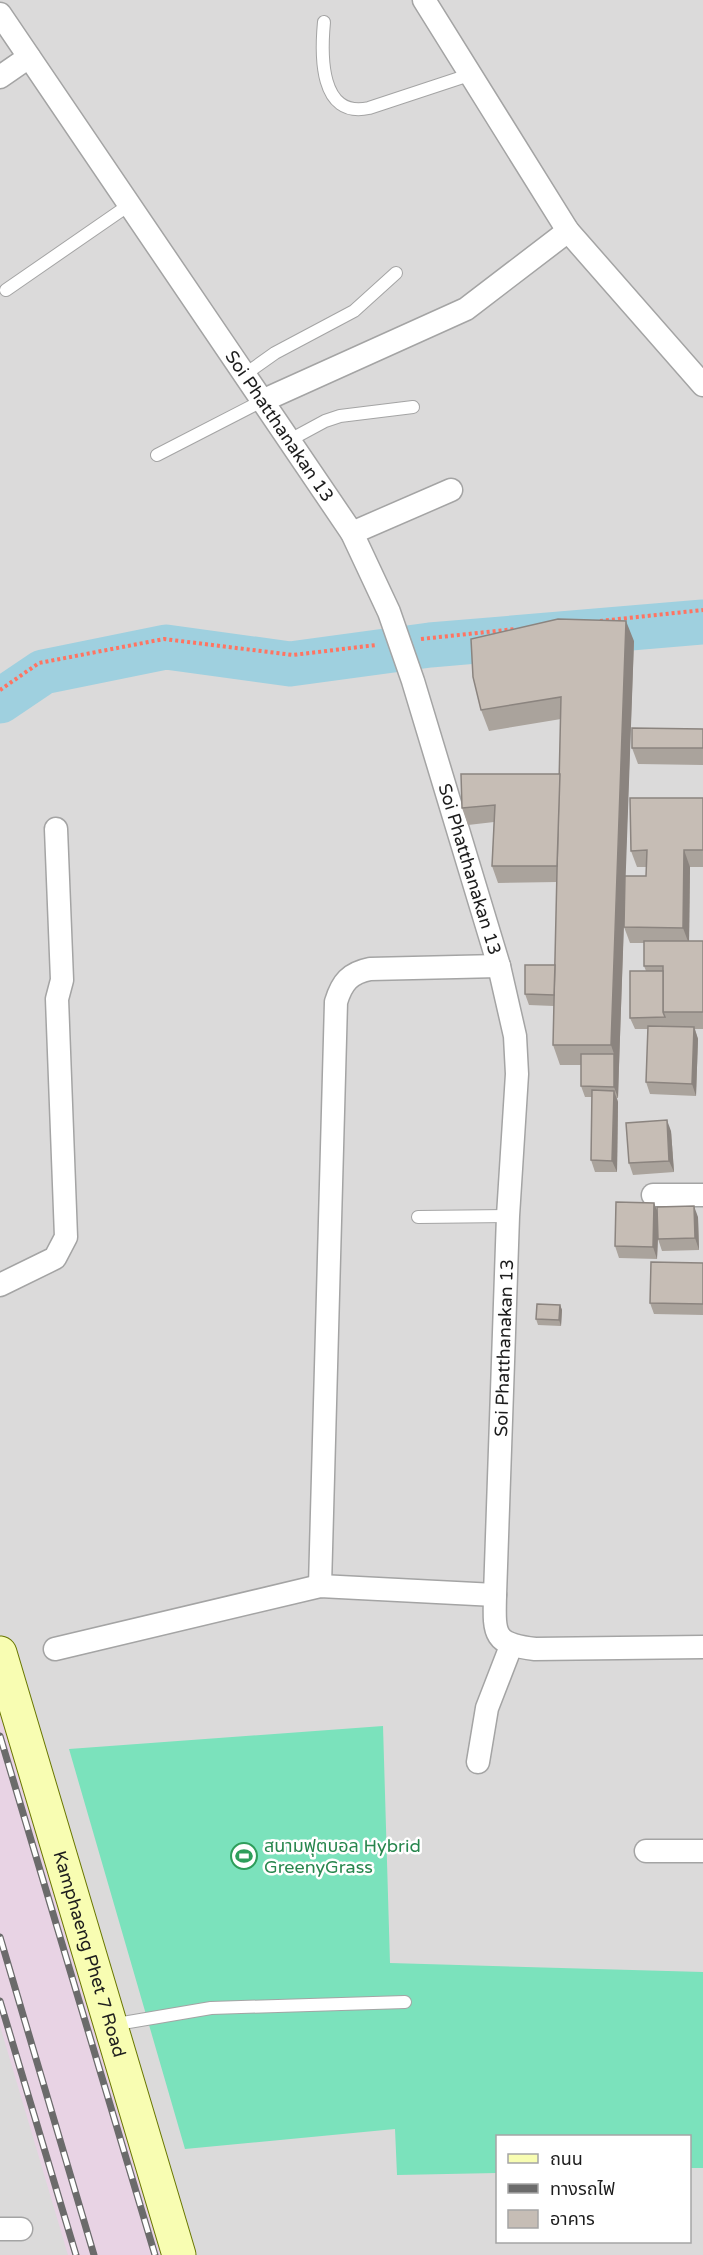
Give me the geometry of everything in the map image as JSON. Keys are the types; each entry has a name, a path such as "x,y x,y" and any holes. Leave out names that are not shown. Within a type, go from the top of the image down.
{"street":[{"path":"424,0 568,231 703,385"},
{"name":"Soi Phatthanakan 13","path":"0,14 352,533 389,612 413,681 499,966 513,1025 517,1074 508,1216 494,1623 499,1637 511,1646"},
{"path":"0,77 29,57"},
{"path":"262,401 466,309 568,231"},
{"path":"352,533 451,490"},
{"path":"0,1285 55,1258 66,1237 57,999 62,980 56,829"},
{"path":"320,1586 336,1014 339,992 346,980 356,971 499,966"},
{"path":"653,1195 703,1195"},
{"path":"55,1649 320,1586 495,1595"},
{"path":"478,1762 487,1708 511,1646 535,1649 703,1647"},
{"name":"Kamphaeng Phet 7 Road","path":"0,1653 179,2255"},
{"path":"646,1851 703,1851"}],"lane":[{"path":"324,22 321,52 327,85 334,98 346,106 361,110 369,108 469,75"},
{"path":"6,290 129,205"},
{"path":"244,375 275,353 354,311 396,273"},
{"path":"157,455 262,401"},
{"path":"288,441 325,421 340,416 373,410 413,407"},
{"path":"418,1217 508,1216"},
{"path":"111,2026 212,2008 405,2002"}],"path":[{"path":"598,621 703,610"},
{"path":"389,612 395,614 411,640 516,629"},
{"path":"0,690 39,663 164,639 293,654 376,646 373,639"}],"shaded area":[{"path":"0,0 703,0 703,2255 0,2255"},
{"path":"0,1675 170,2255 68,2255 0,2026"}],"green space":[{"name":"สนามฟุตบอล Hybrid GreenyGrass","path":"383,1726 390,1963 703,1972 703,2168 691,2168 691,2135 496,2135 496,2173 397,2175 395,2129 185,2149 69,1749"}],"building":[{"path":"558,619 626,621 611,1045 553,1045 561,697 481,710 473,677 471,639"},
{"path":"632,728 703,729 703,748 632,748"},
{"path":"461,774 560,774 557,866 492,866 495,805 462,808"},
{"path":"630,798 703,798 703,850 684,850 683,928 624,927 625,876 646,876 647,850 631,851"},
{"path":"644,941 703,941 703,1012 663,1012 663,966 644,966"},
{"path":"525,965 555,965 554,995 525,994"},
{"path":"630,971 663,971 665,1017 630,1018"},
{"path":"648,1026 694,1027 692,1084 646,1082"},
{"path":"581,1054 614,1054 614,1087 581,1086"},
{"path":"592,1090 614,1091 612,1161 591,1160"},
{"path":"667,1120 669,1161 629,1163 626,1123"},
{"path":"616,1202 654,1203 653,1247 615,1246"},
{"path":"694,1206 695,1238 658,1239 657,1207"},
{"path":"651,1262 703,1263 703,1304 650,1303"},
{"path":"537,1304 560,1305 559,1320 536,1319"}],"waterway":[{"path":"0,701 43,672 166,647 290,664 430,645 703,622"}],"railway":[{"path":"0,1736 155,2255"},
{"path":"0,1937 94,2255"},
{"path":"0,2001 76,2255"}],"place":[{"name":"สนามฟุตบอล Hybrid GreenyGrass","path":"244,1856"}]}
